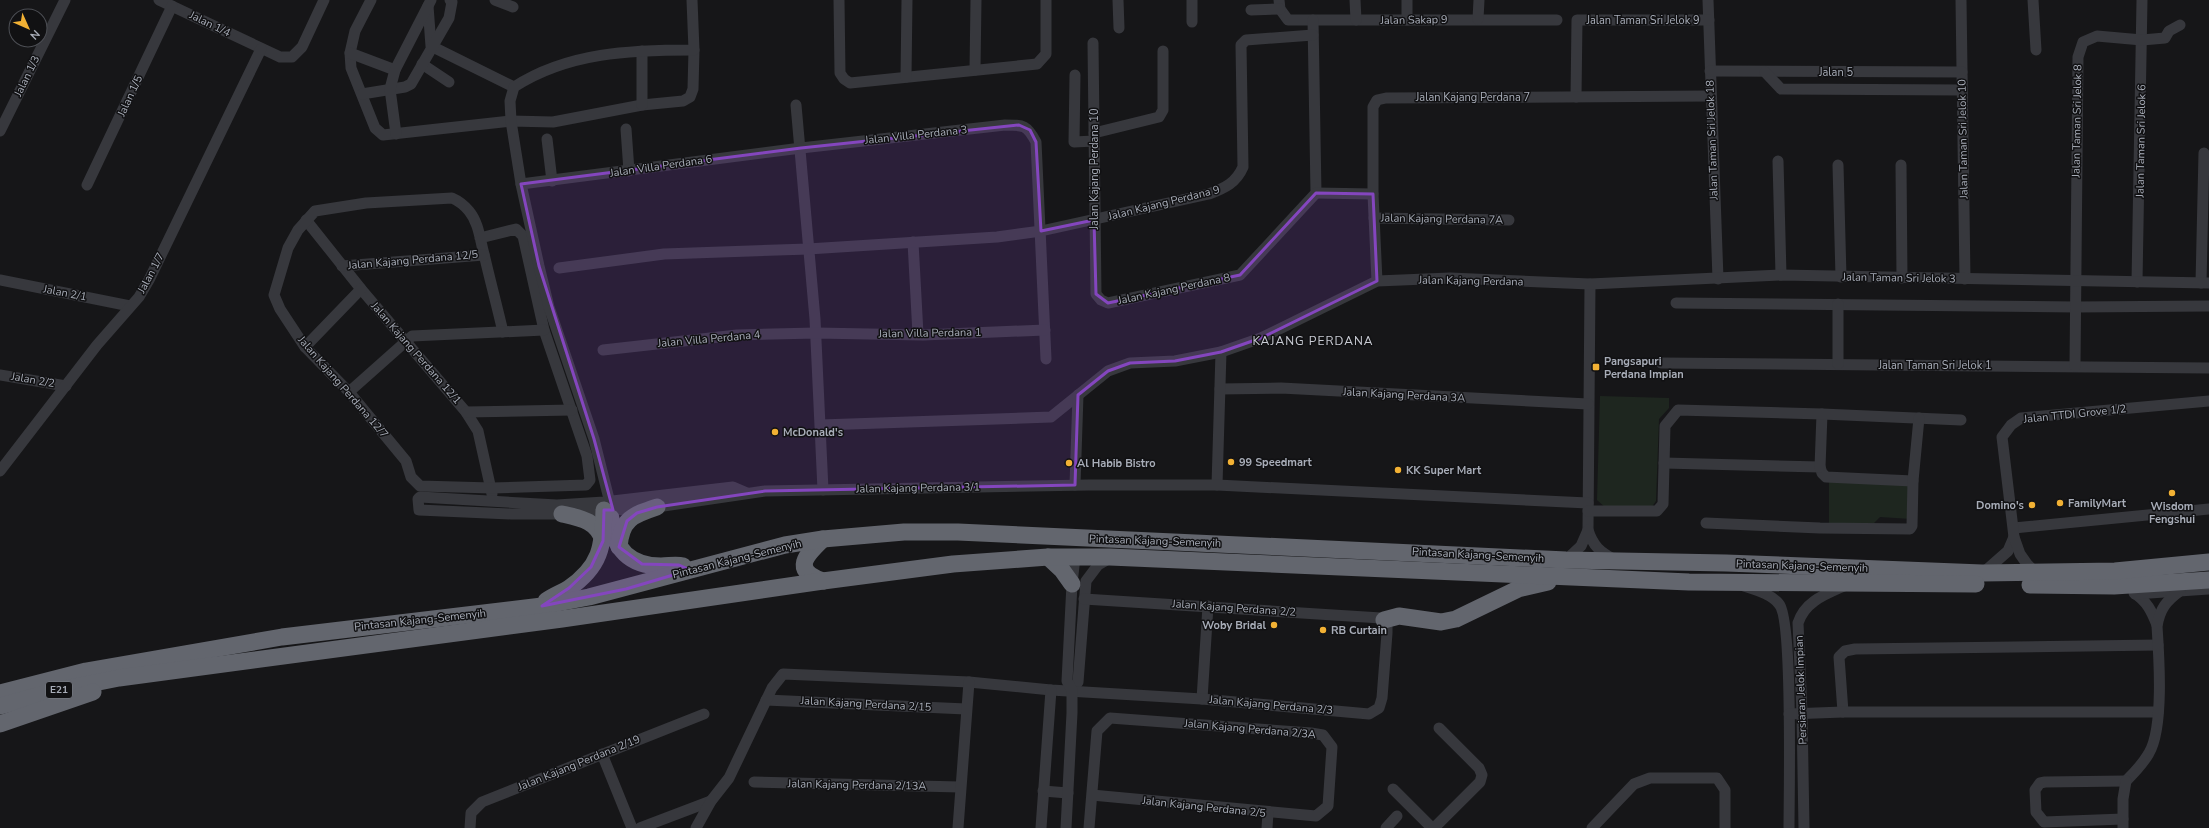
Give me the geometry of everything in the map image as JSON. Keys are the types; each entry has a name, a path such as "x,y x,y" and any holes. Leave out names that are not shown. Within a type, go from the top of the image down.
{"highway":[{"path":"607,506 611,544"},
{"path":"542,606 546,601 569,588 585,574 621,533 627,522 637,513 657,507"},
{"path":"562,514 591,522 611,544 628,557 642,564 661,566 679,565 690,570"},
{"name":"Pintasan Kajang-Semenyih","path":"116,672 282,637 542,606 626,589 690,570 785,545 823,538 904,532 958,532 1566,560 1726,563 1982,573 2037,574 2116,571 2209,562"},
{"path":"823,538 809,551 804,562 804,568 808,573 823,581"},
{"path":"1048,557 1062,570 1072,584"},
{"name":"Pintasan Kajang-Semenyih","path":"116,672 562,619 823,581 953,564 1048,557 1110,557 1739,584 1852,583 2114,586 2209,580"},
{"path":"1384,620 1399,616 1441,622 1456,619 1518,589 1563,577"},
{"path":"0,681 77,665 116,672 106,687 0,724"},
{"name":"E21","path":"0,693 116,672"},
{"name":"E21","path":"0,706 59,690 116,672"}],"street":[{"name":"Jalan 1/3","path":"0,131 65,0"},
{"name":"Jalan 1/4","path":"159,0 280,57 292,56 302,47 324,0"},
{"path":"371,0 355,31 350,53 351,68 378,132 383,136 511,121 553,122 642,105 683,101 690,97 693,89 694,50 692,0"},
{"path":"362,94 405,87 411,84 431,46 449,18 452,2 450,0"},
{"path":"495,0 513,7"},
{"path":"839,0 840,73 844,79 850,83 1037,64 1046,54 1046,0"},
{"path":"906,77 907,0"},
{"path":"975,70 976,0"},
{"path":"1118,0 1119,28"},
{"path":"1192,0 1192,22"},
{"path":"1355,0 1356,20"},
{"path":"1407,0 1407,20"},
{"path":"1478,19 1479,0"},
{"name":"Jalan Taman Sri Jelok 18","path":"1708,0 1710,96 1718,279"},
{"name":"Jalan Taman Sri Jelok 10","path":"1961,0 1965,279"},
{"path":"2033,0 2036,50"},
{"name":"Jalan Taman Sri Jelok 6","path":"2137,282 2142,0"},
{"path":"429,3 431,46"},
{"path":"396,134 390,89 395,70 429,3"},
{"path":"1251,10 1279,5"},
{"name":"Jalan Sakap 9","path":"1279,5 1288,20 1557,20"},
{"name":"Jalan 1/5","path":"87,185 172,6"},
{"path":"1313,20 1316,193 1373,194 1377,281"},
{"name":"Jalan Taman Sri Jelok 9","path":"1576,97 1577,20 1709,20"},
{"name":"Jalan Taman Sri Jelok 8","path":"2075,366 2078,57 2083,42 2097,36 2142,40 2165,38 2169,31 2180,25"},
{"name":"Jalan Kajang Perdana 9","path":"1094,220 1209,194 1228,187 1239,176 1243,167 1241,44 1246,40 1313,35"},
{"name":"Jalan Kajang Perdana 10","path":"1093,43 1096,294"},
{"path":"431,46 514,88"},
{"name":"Jalan 1/7","path":"0,471 149,280 261,49"},
{"path":"607,506 606,488 594,439 549,307 521,184 511,121 510,101 514,88 533,75 564,63 589,56 642,51 694,50"},
{"path":"642,51 642,105"},
{"path":"1075,75 1074,142 1159,117 1163,110 1163,51"},
{"path":"350,53 395,70"},
{"path":"422,64 449,82"},
{"name":"Jalan 5","path":"1710,71 1962,72"},
{"path":"1765,72 1781,89 1962,90"},
{"name":"Jalan Kajang Perdana 7","path":"1373,194 1373,107 1377,100 1386,98 1710,96"},
{"path":"796,105 816,333 823,490"},
{"name":"Jalan Villa Perdana 3","path":"800,148 1005,125 1019,125 1030,130 1036,142 1041,231"},
{"path":"626,129 629,171"},
{"path":"547,139 552,181"},
{"name":"Jalan Villa Perdana 6","path":"521,184 800,148"},
{"path":"2204,153 2205,283"},
{"path":"1778,161 1781,276"},
{"path":"1838,165 1841,277"},
{"path":"1901,165 1902,278"},
{"name":"Jalan Kajang Perdana 8","path":"1096,294 1101,300 1108,303 1240,275 1316,193"},
{"path":"306,220 314,211 366,203 452,198 462,203 470,211 477,226 503,332"},
{"name":"Jalan Kajang Perdana 7A","path":"1374,218 1509,220"},
{"name":"Jalan Kajang Perdana 12/1","path":"306,220 361,289 466,412 478,431 492,488 492,502"},
{"name":"Jalan Kajang Perdana 12/7","path":"306,220 288,248 274,295 280,309 305,347 349,392 406,461 411,477 420,486 492,488 586,485 590,480 587,456 572,410"},
{"path":"559,268 664,254 808,250 1041,231 1094,220"},
{"path":"466,412 572,410 544,330 523,236 516,229 480,238"},
{"path":"1041,231 1046,360"},
{"path":"913,242 918,334"},
{"name":"Jalan Kajang Perdana 12/5","path":"342,266 484,255"},
{"name":"Jalan Taman Sri Jelok 3","path":"1590,284 1781,276 2205,283"},
{"name":"Jalan Kajang Perdana","path":"821,425 1051,418 1108,371 1130,363 1175,361 1221,352 1261,338 1377,281 1450,278 1590,284"},
{"name":"Jalan 2/1","path":"0,280 130,306"},
{"path":"1590,284 1588,530 1592,541 1597,548 1616,561"},
{"path":"305,347 361,289"},
{"path":"1676,303 2076,307 2209,306"},
{"path":"1838,304 1838,364"},
{"path":"349,392 412,336 544,330"},
{"name":"Jalan Villa Perdana 1","path":"816,333 918,334 1045,330"},
{"name":"Jalan Villa Perdana 4","path":"603,350 737,335 816,333"},
{"path":"1217,485 1221,352"},
{"name":"Jalan Taman Sri Jelok 1","path":"1661,363 2209,368"},
{"name":"Jalan 2/2","path":"0,374 66,386"},
{"name":"Jalan Kajang Perdana 3A","path":"1220,389 1281,388 1588,404"},
{"path":"1075,485 1078,395"},
{"name":"Jalan TTDI Grove 1/2","path":"2014,532 2002,437 2011,425 2021,418 2209,401"},
{"path":"1820,467 1664,463 1664,426 1678,410 1961,420"},
{"path":"1822,414 1820,467 1822,473 1826,477 1913,481"},
{"path":"1706,523 1910,529 1912,526 1913,481 1919,418"},
{"name":"Jalan Kajang Perdana 3/1","path":"607,506 657,507 765,491 1075,485 1217,485 1658,511 1663,504 1664,463"},
{"path":"607,506 418,499 419,510 511,514 562,514 733,487 747,493"},
{"path":"475,512 486,509 492,502"},
{"path":"492,502 501,512 511,514"},
{"path":"2014,532 2209,509"},
{"path":"1566,560 1581,546 1588,530"},
{"path":"1982,573 2008,551 2014,532"},
{"path":"2014,532 2020,554 2037,574"},
{"path":"1066,828 1072,690 1067,680 1075,556"},
{"path":"1072,690 1078,682 1086,581 1098,565 1110,557"},
{"name":"Persiaran Jelok Impian","path":"1804,828 1802,713 1798,623 1801,614 1814,600 1852,583"},
{"name":"Persiaran Jelok Impian","path":"1739,584 1770,596 1780,604 1785,614 1789,714 1789,828"},
{"path":"2114,586 2136,594 2151,609 2157,626"},
{"path":"2136,594 2209,589"},
{"path":"2126,781 2040,783 2034,790 2036,812 2044,822 2123,823 2126,781 2149,754 2154,739 2158,712 2157,626 2159,613 2163,604 2180,590"},
{"name":"Jalan Kajang Perdana 2/2","path":"1084,599 1381,618 1384,620"},
{"path":"1202,699 1208,606"},
{"name":"Jalan Kajang Perdana 2/3","path":"766,700 772,688 783,674 969,682 1051,690 1072,690 1202,699 1369,714 1378,708 1382,698 1387,633 1384,620"},
{"path":"1843,712 1839,657 1845,651 1855,649 2158,645"},
{"path":"958,828 969,682"},
{"path":"1041,828 1051,690"},
{"path":"696,828 711,801 729,778 766,700"},
{"name":"Jalan Kajang Perdana 2/15","path":"766,700 966,709"},
{"path":"1789,714 1843,712 2158,712"},
{"name":"Jalan Kajang Perdana 2/19","path":"470,828 472,813 482,802 704,714"},
{"name":"Jalan Kajang Perdana 2/3A","path":"1092,795 1097,731 1110,718 1323,735 1332,747 1328,806 1316,816"},
{"path":"1393,789 1433,828 1480,782 1482,775 1479,768 1439,728"},
{"path":"602,754 632,828"},
{"path":"1592,828 1634,784 1650,778 1717,778 1725,790 1726,828"},
{"name":"Jalan Kajang Perdana 2/13A","path":"754,782 960,787"},
{"path":"1043,791 1068,793"},
{"path":"1089,828 1092,795"},
{"name":"Jalan Kajang Perdana 2/5","path":"1092,795 1268,813 1316,816"},
{"path":"640,828 711,801"},
{"path":"1266,828 1268,813"},
{"path":"1386,828 1397,816"}],"highlighted area":[{"path":"1019,125 1030,130 1036,142 1041,231 1094,220 1096,294 1108,303 1240,275 1316,193 1373,194 1377,281 1261,338 1221,352 1175,361 1130,363 1108,371 1078,395 1075,485 765,491 657,507 637,513 627,521 619,547 642,564 679,565 690,570 626,589 542,606 569,588 591,567 603,541 604,510 613,510 594,439 539,266 521,184 801,148"}],"shaded area":[{"path":"1600,396 1669,398 1669,408 1659,419 1656,501 1651,508 1606,508 1597,500"},
{"path":"1829,482 1910,483 1911,519 1880,517 1874,523 1829,523"}],"place":[{"name":"Pangsapuri Perdana Impian","path":"1596,367"},
{"name":"McDonald's","path":"775,432"},
{"name":"99 Speedmart","path":"1231,462"},
{"name":"Al Habib Bistro","path":"1069,463"},
{"name":"KK Super Mart","path":"1398,470"},
{"name":"Wisdom Fengshui","path":"2172,493"},
{"name":"FamilyMart","path":"2060,503"},
{"name":"Domino's","path":"2032,505"},
{"name":"Woby Bridal","path":"1274,625"},
{"name":"RB Curtain","path":"1323,630"}],"district":[{"name":"KAJANG PERDANA","path":"1313,341"}]}
